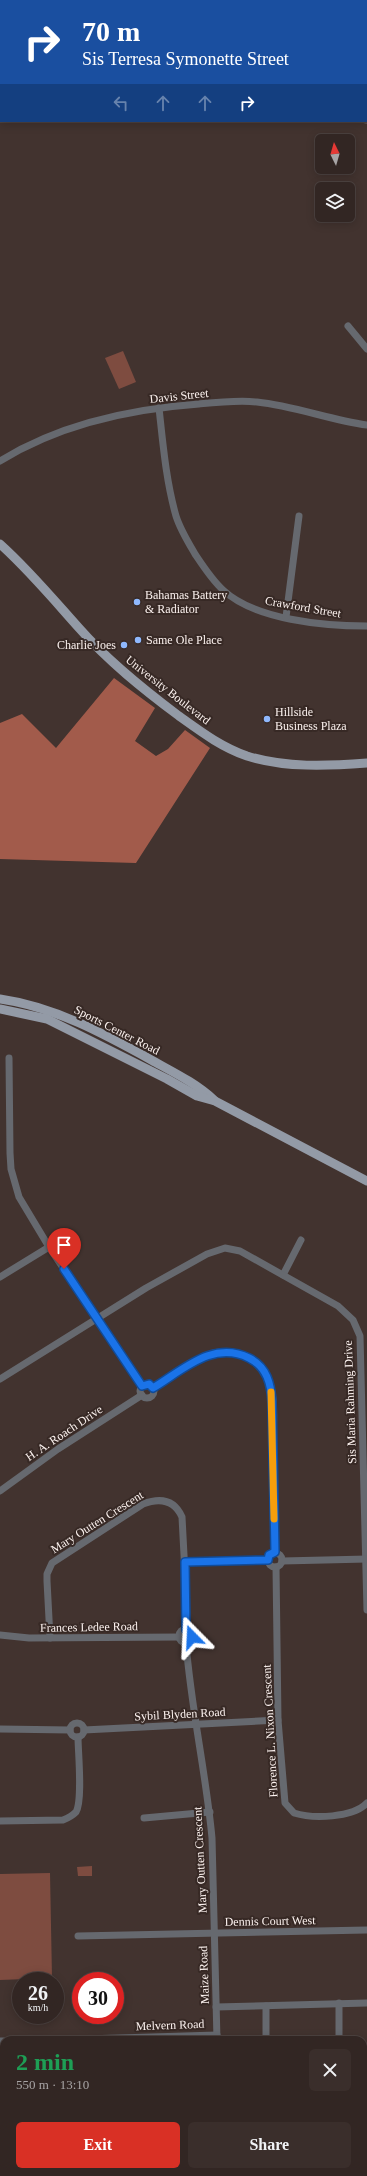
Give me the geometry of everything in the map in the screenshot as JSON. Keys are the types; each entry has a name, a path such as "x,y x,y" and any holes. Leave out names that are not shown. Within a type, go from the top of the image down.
{"main road":[{"name":"University Boulevard","path":"0,544 21,563 79,629 124,673 213,740 246,755 274,762 334,765 367,763"},
{"name":"Sports Center Road","path":"0,999 36,1006 72,1019 203,1089 214,1101"},
{"name":"Sports Center Road","path":"0,1009 47,1019 161,1076 197,1096 214,1101 367,1180"}],"street":[{"path":"348,326 367,349"},
{"name":"Davis Street","path":"0,461 30,444 55,433 90,422 158,408 236,401 256,402 287,406 367,425"},
{"name":"Crawford Street","path":"158,408 171,497 177,518 193,550 222,590 239,601 262,612 327,624 367,626"},
{"path":"286,617 300,516"},
{"path":"9,1058 11,1169 19,1197 49,1247 142,1386"},
{"path":"283,1275 301,1240"},
{"path":"0,1277 49,1247"},
{"name":"Sis Maria Rahming Drive","path":"0,1379 171,1274 216,1250 225,1248 240,1251 338,1306 353,1320 360,1336 366,1559"},
{"path":"142,1386 140,1391 142,1395 146,1397 151,1396 153,1388 204,1357 219,1352 236,1353 257,1362 266,1374 272,1402 275,1552"},
{"path":"142,1386 149,1384 153,1388"},
{"name":"H. A. Roach Drive","path":"0,1491 58,1449 142,1395"},
{"name":"Mary Outten Crescent","path":"50,1638 47,1574 52,1564 143,1504 159,1500 171,1503 177,1507 182,1517 185,1562 186,1630"},
{"path":"275,1552 281,1555 282,1561"},
{"path":"275,1552 269,1555 268,1560 269,1564 276,1567 282,1561 366,1559 367,1610"},
{"path":"185,1562 268,1560"},
{"name":"Florence L. Nixon Crescent","path":"276,1567 278,1720 283,1797 288,1809 301,1816 346,1814 359,1810 367,1803"},
{"path":"186,1630 190,1631 192,1635 191,1640 186,1643 180,1640 179,1637 181,1632 186,1630"},
{"name":"Frances Ledee Road","path":"0,1636 50,1638 179,1637"},
{"name":"Mary Outten Crescent","path":"186,1643 190,1688 210,1812 214,1933"},
{"name":"Sybil Blyden Road","path":"0,1729 70,1730 75,1724 82,1726 84,1730 278,1720"},
{"path":"70,1730 74,1736 78,1737"},
{"path":"0,1821 62,1820 70,1817 75,1812 79,1792 78,1737 84,1730"},
{"path":"144,1818 210,1812"},
{"name":"Dennis Court West","path":"78,1936 367,1930"},
{"name":"Maize Road","path":"214,1933 217,2036"},
{"path":"339,2003 339,2036"},
{"name":"Melvern Road","path":"216,2007 367,2003"},
{"path":"266,2006 266,2036"}],"shaded area":[{"path":"123,351 136,382 119,389 105,358"},
{"path":"114,678 155,708 135,741 156,756 168,749 185,730 210,748 136,863 0,859 0,723 22,714 56,748"},
{"path":"92,1866 92,1876 78,1876 77,1867"},
{"path":"50,1873 52,1972 12,1972 12,1980 0,1980 0,1874"}],"slow traffic":[{"path":"271,1392 274,1519"}],"place":[{"name":"Bahamas Battery & Radiator","path":"137,602"},
{"name":"Same Ole Place","path":"138,640"},
{"name":"Charlie Joes","path":"124,645"},
{"name":"Hillside Business Plaza","path":"267,719"}],"route":[{"path":"64,1269 142,1386 144,1384 149,1384 153,1388 204,1357 219,1352 228,1351 257,1362 266,1374 269,1381 272,1402 275,1552 269,1555 268,1560 185,1562 186,1630 190,1631 192,1637"}]}
